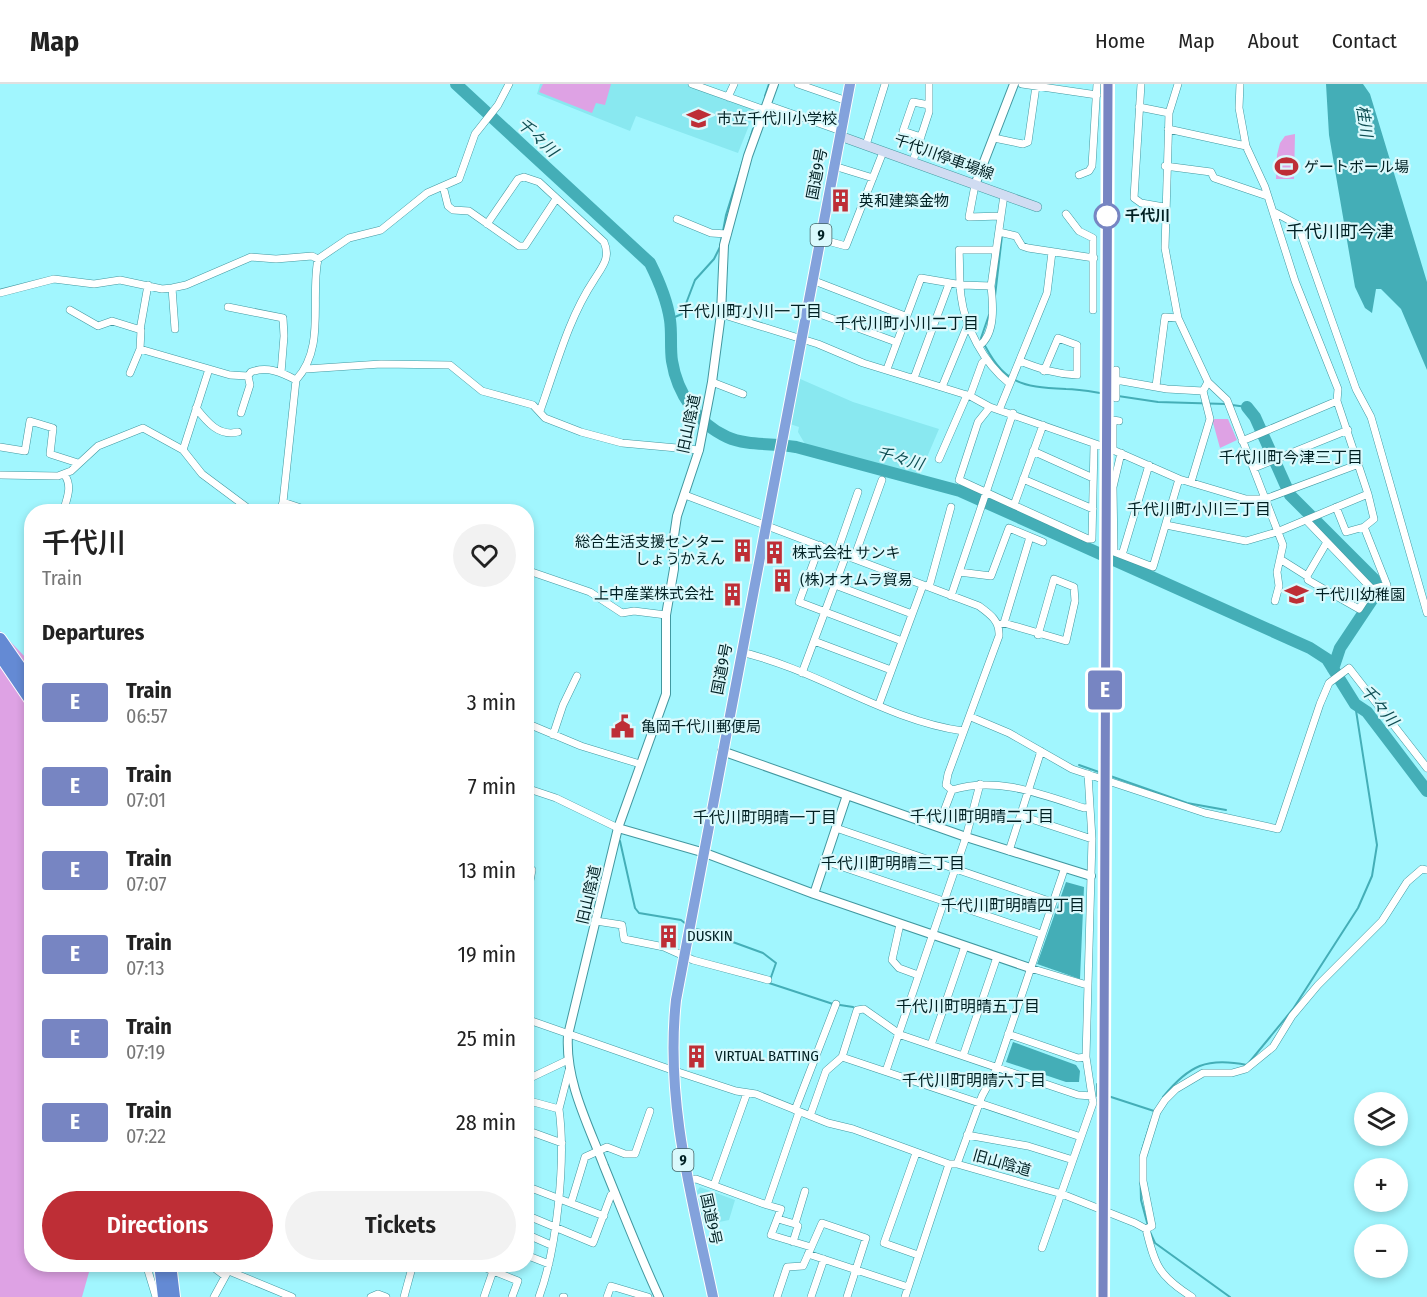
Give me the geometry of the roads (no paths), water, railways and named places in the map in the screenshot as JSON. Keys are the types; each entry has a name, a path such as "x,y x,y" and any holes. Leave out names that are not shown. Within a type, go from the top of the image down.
{"highway":[{"name":"国道9号","path":"713,1297 677,1127 672,1070 674,1020 722,751 850,84"},
{"path":"0,639 24,674"},
{"path":"0,655 24,690"},
{"path":"161,1272 164,1297"},
{"path":"171,1272 174,1297"}],"main road":[{"name":"千代川停車場線","path":"840,133 884,152 1037,207"}],"street":[{"path":"318,259 349,238 381,230 427,193 459,179 475,134 496,107 509,84"},
{"path":"693,84 840,133"},
{"path":"728,97 734,84"},
{"name":"旧山陰道","path":"774,84 748,156 727,234 721,314 712,382 699,450 677,516 674,569 666,615 666,694 618,828 568,1035 747,1093 916,1153 1062,1194 1146,1229"},
{"path":"798,84 847,100"},
{"path":"866,145 885,84"},
{"path":"913,161 929,105 929,84"},
{"path":"1000,216 969,217 975,184 1014,84"},
{"path":"1022,84 1050,85 1097,95"},
{"path":"1079,175 1091,169 1097,84"},
{"path":"1141,84 1134,198 1142,203 1164,207"},
{"path":"1178,84 1169,113 1164,207 1165,248 1178,318 1208,382 1227,400 1283,545 1275,601"},
{"path":"1240,84 1239,108 1246,146 1274,212 1295,281 1338,389 1337,401 1359,464 1374,519 1364,527 1346,532 1336,507"},
{"path":"994,138 1023,144 1028,142 1036,86"},
{"path":"921,137 903,131 913,102 929,105"},
{"path":"1139,107 1169,113"},
{"path":"1168,129 1246,146"},
{"path":"820,239 846,246 884,152"},
{"path":"834,166 873,178"},
{"path":"1165,166 1211,172 1214,178 1267,196"},
{"path":"487,224 518,179 524,177 539,182 604,242 608,256 577,309 540,411"},
{"path":"443,186 448,206 453,210 463,209 519,246 525,246 556,199"},
{"path":"980,346 984,342 994,313 991,286 1004,195"},
{"path":"1274,212 1298,225 1356,389 1371,417 1427,613"},
{"path":"1066,214 1079,231 1092,236 1093,310"},
{"path":"676,219 711,233 727,234"},
{"path":"999,232 1016,236 1022,246 1028,248 1094,258"},
{"path":"996,250 959,250 962,285 960,294 968,324 986,359 1009,384"},
{"path":"1000,408 1047,292 1052,252"},
{"path":"0,292 54,279 94,284 120,280 162,289 172,288 186,285 251,257 276,259 312,256 318,259"},
{"path":"289,504 283,502 296,380 306,369 317,306 318,259"},
{"path":"887,369 921,278 949,284 991,286"},
{"path":"812,280 905,316"},
{"path":"914,378 949,284"},
{"path":"130,373 140,349 142,334 140,330 148,285"},
{"path":"172,288 174,329"},
{"path":"228,307 283,318 285,336 281,373"},
{"path":"806,309 896,342"},
{"path":"70,310 98,326 112,321 140,330"},
{"path":"721,314 969,396 990,407 1000,408 1094,445 1117,451 1179,478 1246,499 1265,499 1359,464"},
{"path":"1156,386 1165,317 1178,318"},
{"path":"942,387 968,324"},
{"path":"1020,361 1044,371 1077,375 1077,345 1058,338 1044,371"},
{"path":"140,349 230,375 248,376"},
{"path":"939,459 982,363 986,359"},
{"path":"306,369 439,363 450,365 482,391 522,401 540,411 544,418 605,440 699,450"},
{"path":"183,450 209,369"},
{"path":"248,376 250,372 262,369 281,373 296,380"},
{"path":"1116,370 1116,396"},
{"path":"241,413 250,385 248,376"},
{"path":"1116,380 1203,391"},
{"path":"712,382 743,394"},
{"path":"1191,482 1210,419 1203,391 1208,382"},
{"path":"1242,441 1337,401"},
{"path":"990,407 978,422 959,480 985,494 1088,539 1092,539 1094,445"},
{"path":"196,408 207,423 220,431 238,432"},
{"path":"951,596 1013,413"},
{"path":"1119,421 1113,420 1117,451 1113,487 1114,552 1153,567 1179,478"},
{"path":"0,447 25,451 30,421 53,428 50,454 78,463"},
{"path":"1014,506 1042,425"},
{"path":"0,475 57,476 64,474 98,446 143,428 183,450 202,474 243,504"},
{"path":"1254,468 1348,430"},
{"path":"1033,451 1093,478"},
{"path":"1122,555 1149,465"},
{"path":"64,474 69,481 69,494 66,504"},
{"path":"1023,479 1093,509"},
{"path":"802,673 835,585 850,557 882,480"},
{"path":"837,552 858,492"},
{"path":"1166,525 1246,541 1277,532 1368,494"},
{"path":"685,495 979,606 1001,624 1038,635 1066,641 1075,601 1074,587 1054,579 1038,635"},
{"path":"879,704 912,614 926,586 951,507"},
{"path":"1306,520 1372,589"},
{"path":"1280,560 1307,576 1308,580 1359,609 1372,589 1387,585 1364,527"},
{"path":"959,572 991,576 1009,528 1043,542"},
{"path":"952,790 946,785 948,774 967,719 971,717 1030,537"},
{"path":"1307,576 1327,542"},
{"path":"820,545 799,602 902,641"},
{"path":"534,573 590,592 622,613 634,611 666,615"},
{"path":"835,585 912,614"},
{"path":"814,641 891,670"},
{"path":"741,652 802,673 879,704 916,722 963,731"},
{"path":"971,717 1009,733 1072,769 1205,813 1278,829 1329,683 1349,668 1427,768"},
{"path":"553,735 563,705 577,676"},
{"path":"534,727 640,764"},
{"path":"722,751 966,837 1064,870 1090,876"},
{"path":"1010,851 1031,791 1041,751"},
{"path":"1042,1248 1093,1103 1086,1057 1092,839 1088,774"},
{"path":"952,790 980,784 1031,791 1084,808 1090,807"},
{"path":"886,1071 966,837 980,784"},
{"path":"939,827 952,790"},
{"path":"534,791 556,798 618,828 705,853 900,924 1087,985"},
{"path":"814,894 847,795"},
{"path":"1022,816 1092,839"},
{"path":"836,828 1052,902"},
{"path":"825,861 1041,934"},
{"path":"1192,1297 1160,1272 1153,1259 1146,1229 1152,1226 1146,1208 1143,1157 1157,1112 1176,1089 1203,1073 1232,1073 1246,1069 1273,1047 1292,1016 1318,985 1382,921 1411,877 1422,869 1427,870"},
{"path":"905,1297 918,1255 953,1164 997,1068 1064,870"},
{"path":"596,921 622,925 624,939 632,942 664,947 685,956 768,981"},
{"path":"900,924 892,960 899,968 918,975"},
{"path":"931,1046 965,946"},
{"path":"963,1056 997,957"},
{"path":"767,1205 797,1111 836,1004"},
{"path":"810,1116 826,1071 842,1057 857,1010 864,1009 899,1033 931,1046 1078,1095 1092,1096"},
{"path":"534,1022 568,1035 569,1065 580,1106 660,1297"},
{"path":"1008,1034 1078,1058 1086,1057"},
{"path":"842,1057 1081,1137"},
{"path":"534,1077 569,1065"},
{"path":"539,1297 549,1264 557,1197 563,1169 559,1109 569,1065"},
{"path":"714,1185 747,1093"},
{"path":"534,1102 559,1109"},
{"path":"571,1203 585,1157 607,1148 625,1154 635,1154 650,1111"},
{"path":"534,1133 562,1143"},
{"path":"967,1135 1028,1146 1073,1160"},
{"path":"916,1153 884,1243 918,1255"},
{"path":"687,1180 696,1179 781,1209 771,1235 794,1242 824,1259 908,1287"},
{"path":"534,1189 604,1216"},
{"path":"795,1224 805,1191"},
{"path":"534,1218 593,1243 615,1193"},
{"path":"778,1219 798,1226 794,1242"},
{"path":"777,1297 787,1268 803,1266 822,1223 866,1238 847,1297"},
{"path":"534,1238 551,1245"},
{"path":"534,1258 549,1264"},
{"path":"811,1297 824,1259"},
{"path":"148,1272 156,1297"},
{"path":"214,1297 228,1272"},
{"path":"233,1272 291,1297"},
{"path":"404,1297 411,1272"},
{"path":"484,1297 493,1272"},
{"path":"496,1272 518,1281 512,1297"},
{"path":"607,1297 611,1286 648,1297"},
{"path":"265,1297 268,1288"},
{"path":"371,1297 378,1294 386,1297"}],"water":[{"name":"桂川","path":"1326,84 1363,84 1370,94 1427,282 1427,370 1401,309 1381,289 1376,289 1372,313 1365,308 1355,287 1329,135"},
{"path":"1066,882 1084,887 1080,979 1037,964"},
{"path":"1013,1042 1076,1065 1080,1071 1079,1082 1066,1082 1006,1062"}],"waterway":[{"name":"千々川","path":"456,84 650,263 669,312 672,361 679,385 690,406 707,424 735,440 796,447 960,491 1310,648 1327,659 1355,704 1367,712 1427,791"},
{"path":"765,96 769,84"},
{"path":"721,242 726,215 753,129"},
{"path":"995,296 1002,236"},
{"path":"670,319 682,314 695,280 714,259 720,247"},
{"path":"989,315 981,338 997,365 1014,380 1036,387 1113,395"},
{"path":"1118,396 1158,402 1226,404"},
{"path":"1232,405 1247,407"},
{"path":"1247,407 1255,417 1290,495 1374,579 1378,591 1340,648 1333,669"},
{"path":"1163,1097 1181,1077 1200,1066 1221,1062 1247,1065 1293,1009 1358,908 1372,876 1377,845 1355,704"},
{"path":"1079,765 1187,803 1226,810"},
{"path":"620,841 635,908 639,913 681,920 686,924"},
{"path":"697,929 763,953 776,963 769,983 833,1004"},
{"path":"840,1005 853,1007"},
{"path":"1097,1084 1097,1096"},
{"path":"1108,1096 1154,1111"},
{"path":"1142,1150 1151,1121"},
{"path":"1140,1164 1141,1200 1148,1226"},
{"path":"1150,1232 1155,1243 1230,1297"}],"railway":[{"path":"1099,1297 1104,84"}],"train":[{"name":"E","path":"1103,1297 1108,84"}],"place":[{"name":"市立千代川小学校","path":"699,119"},
{"name":"ゲートボール場","path":"1286,167"},
{"name":"英和建築金物","path":"841,201"},
{"name":"千代川","path":"1107,216"},
{"name":"総合生活支援センター しょうかえん","path":"743,551"},
{"name":"株式会社 サンキ","path":"774,553"},
{"name":"(株)オオムラ貿易","path":"782,580"},
{"name":"上中産業株式会社","path":"732,594"},
{"name":"千代川幼稚園","path":"1297,595"},
{"name":"亀岡千代川郵便局","path":"623,727"},
{"name":"DUSKIN","path":"669,936"},
{"name":"VIRTUAL BATTING","path":"697,1056"}],"district":[{"name":"千代川町今津","path":"1340,232"},
{"name":"千代川町小川一丁目","path":"750,311"},
{"name":"千代川町小川二丁目","path":"907,323"},
{"name":"千代川町今津三丁目","path":"1291,457"},
{"name":"千代川町小川三丁目","path":"1199,509"},
{"name":"千代川町明晴二丁目","path":"982,816"},
{"name":"千代川町明晴一丁目","path":"765,817"},
{"name":"千代川町明晴三丁目","path":"893,863"},
{"name":"千代川町明晴四丁目","path":"1013,905"},
{"name":"千代川町明晴五丁目","path":"968,1006"},
{"name":"千代川町明晴六丁目","path":"974,1080"}]}
